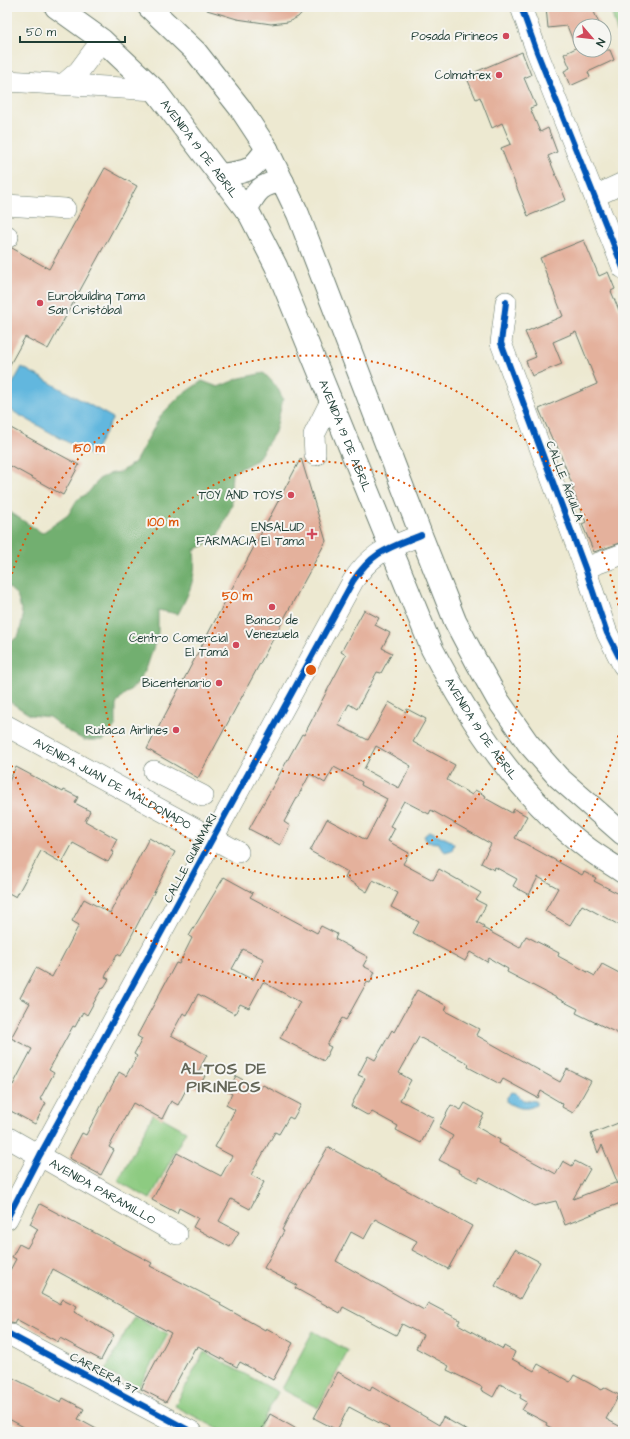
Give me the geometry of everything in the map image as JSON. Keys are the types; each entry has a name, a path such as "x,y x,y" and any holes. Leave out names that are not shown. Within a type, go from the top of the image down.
{"main road":[{"name":"AVENIDA 19 DE ABRIL","path":"56,7 102,40 155,90 221,175 246,210 276,266 432,649 457,696 491,746 541,806 587,848 623,872"},
{"path":"152,8 204,62 240,108 267,149 298,214 455,621 498,700 528,743 558,777 623,834"},
{"path":"221,175 244,172 253,167 267,149"},
{"path":"246,210 255,194 262,187 272,183 283,182"}],"street":[{"path":"521,7 537,52 623,268"},
{"path":"64,84 79,71 102,40"},
{"path":"7,81 155,90"},
{"path":"595,196 623,183"},
{"path":"7,205 65,209"},
{"name":"CALLE ÁGUILA","path":"506,302 501,343 608,633 623,666"},
{"path":"315,456 314,435 331,400"},
{"name":"CALLE QUINIMARI","path":"7,1219 40,1155 353,581 360,571 379,552 421,535"},
{"path":"585,568 623,554"},
{"name":"AVENIDA JUAN DE MALDONADO","path":"9,732 238,852"},
{"path":"154,771 203,796"},
{"name":"AVENIDA PARAMILLO","path":"7,1138 40,1155 178,1234"},
{"name":"CARRERA 37","path":"7,1333 192,1432"}],"green space":[{"path":"610,7 623,7 623,52"},
{"path":"264,373 277,387 283,399 275,432 257,460 232,473 232,505 216,540 194,550 195,559 192,584 178,614 158,610 158,633 147,667 136,685 121,697 116,705 116,725 104,740 84,740 69,732 49,717 30,715 7,700 7,646 19,635 23,617 17,595 7,586 7,510 42,533 68,515 77,500 88,493 99,479 112,473 121,472 135,462 161,415 180,396 202,381 218,387 240,378"},
{"path":"154,1113 186,1131 150,1199 118,1181"},
{"path":"134,1316 168,1334 138,1388 105,1371"},
{"path":"313,1331 348,1351 318,1408 282,1389"},
{"path":"204,1352 278,1392 257,1432 224,1432 175,1406"}],"water":[{"path":"22,367 113,418 92,456 7,408 7,394"},
{"path":"430,831 451,841 454,844 452,850 445,852 438,843 427,842 424,836"},
{"path":"512,1092 516,1093 523,1100 536,1101 536,1105 525,1108 510,1104 507,1102 507,1097"}],"building":[{"path":"207,7 307,7 298,17 288,22 271,24 237,19 207,10"},
{"path":"546,7 592,7 597,18 572,18 572,38 567,26 548,28"},
{"path":"572,50 572,58 612,58 612,55 614,60 588,72 590,77 570,86 564,71 570,68 564,54"},
{"path":"522,52 531,75 524,78 536,106 530,108 540,132 548,128 557,152 548,156 566,200 528,216 501,148 511,144 502,123 492,128 480,97 476,99 466,76"},
{"name":"Eurobuilding Tama San Cristóbal","path":"105,168 137,186 48,349 25,337 7,370 7,249 12,248 49,269"},
{"path":"584,240 599,276 608,272 615,289 611,291 623,320 623,542 594,552 582,524 586,522 572,489 574,489 555,441 553,441 539,409 597,384 576,332 553,342 562,364 532,376 526,361 536,357 525,332 563,316 540,258"},
{"path":"7,426 79,465 63,495 7,464"},
{"name":"Centro Comercial El Tamá","path":"301,458 326,541 198,778 147,749"},
{"path":"364,610 379,618 375,625 390,633 382,648 392,653 381,673 377,672 357,709 349,704 338,725 368,740 389,702 406,712 407,709 426,719 413,742 455,765 447,780 472,795 475,790 486,796 485,798 512,813 514,809 527,816 515,838 582,875 584,872 596,878 594,881 623,896 623,917 619,925 582,905 570,925 545,911 558,888 538,877 529,895 513,886 517,879 495,867 494,870 481,863 491,844 431,810 429,814 404,801 390,826 395,828 388,841 409,853 403,864 433,880 439,869 481,893 476,900 486,905 477,922 484,926 483,928 520,948 526,936 559,953 558,956 595,976 602,964 623,975 623,1036 576,1013 578,1009 507,972 508,969 489,958 487,962 470,952 465,961 413,933 419,922 391,907 398,893 373,880 367,892 345,878 348,872 310,851 327,819 366,840 387,799 361,785 362,782 334,767 325,783 310,774 284,822 290,826 280,845 249,829 302,734 304,735 346,655 341,652","holes":["376,746 411,766 399,788 364,769"]},
{"path":"16,767 63,792 64,790 78,797 75,803 90,811 85,821 117,839 111,851 114,852 108,862 73,843 62,863 41,851 16,897 7,892 7,785"},
{"path":"149,838 175,852 121,956 117,954 105,977 109,979 103,989 102,988 87,1015 83,1012 75,1027 73,1026 49,1070 54,1073 40,1099 46,1103 35,1124 7,1109 7,1082 13,1085 32,1049 11,1038 30,1003 20,998 36,968 52,977 79,925 72,921 84,899 110,913"},
{"path":"224,877 253,893 250,897 317,933 321,926 337,934 335,939 368,957 363,966 375,972 370,983 367,982 346,1020 342,1018 327,1045 331,1047 324,1061 280,1038 300,1002 263,982 249,1008 240,1004 235,1014 198,994 187,1015 183,1013 171,1035 207,1055 198,1072 205,1076 198,1089 189,1084 178,1105 171,1101 162,1119 133,1103 109,1147 114,1150 101,1175 69,1158 82,1133 86,1135 119,1072 126,1076 137,1056 134,1054 142,1039 137,1036 176,963 179,964 192,938 189,936","holes":["243,949 264,959 253,980 232,969"]},
{"path":"417,990 447,1006 445,1011 479,1029 476,1035 560,1082 567,1069 591,1081 573,1113 562,1107 563,1104 541,1091 538,1098 503,1079 500,1084 468,1067 469,1064 419,1037 399,1073 411,1080 400,1100 434,1118 421,1143 396,1130 398,1126 372,1112 369,1116 351,1106 365,1078 358,1075 368,1056 375,1060 392,1030 394,1032"},
{"path":"236,1076 260,1089 263,1085 301,1105 293,1119 289,1117 279,1134 275,1132 251,1175 264,1182 250,1209 231,1199 219,1221 239,1232 230,1247 193,1227 198,1218 179,1208 177,1213 152,1200 177,1153 221,1176 232,1156 215,1147 235,1110 226,1105 232,1094 227,1091"},
{"path":"465,1103 484,1114 477,1127 500,1140 499,1143 556,1174 563,1161 572,1166 575,1161 590,1169 573,1199 615,1183 618,1184 602,1145 598,1153 591,1134 623,1121 623,1202 565,1225 556,1201 534,1206 480,1177 478,1182 458,1172 459,1170 439,1160 453,1136 439,1128 451,1105 461,1110"},
{"path":"328,1147 472,1226 448,1269 412,1250 417,1241 375,1219 364,1239 351,1232 336,1261 424,1310 428,1303 460,1320 458,1324 503,1349 504,1346 515,1352 512,1359 534,1371 538,1364 570,1382 574,1375 602,1390 604,1387 619,1395 606,1419 623,1428 623,1432 559,1432 546,1425 547,1423 522,1410 527,1402 520,1398 521,1395 500,1384 493,1397 481,1390 482,1387 447,1370 449,1366 416,1348 423,1335 402,1324 396,1335 343,1307 340,1313 295,1288 297,1285 264,1268 284,1231 282,1230 296,1202"},
{"path":"40,1204 152,1263 150,1266 221,1303 220,1305 265,1330 266,1328 293,1343 273,1380 240,1362 237,1367 198,1346 197,1349 195,1348 166,1402 141,1389 171,1333 53,1269 41,1294 60,1304 63,1299 77,1306 74,1312 114,1335 101,1360 60,1338 58,1342 16,1319 14,1323 7,1321 7,1276 16,1259 12,1257 19,1244 27,1248 38,1229 30,1224"},
{"path":"515,1249 540,1262 520,1299 495,1286"},
{"path":"338,1372 370,1390 372,1386 439,1425 443,1417 470,1432 387,1432 389,1428 349,1407 337,1430 314,1418"},
{"path":"7,1375 61,1402 63,1398 84,1409 78,1419 102,1432 33,1432 7,1418"},
{"path":"270,1414 302,1432 260,1432"}],"cycle path":[{"path":"521,7 537,52 623,268"},
{"path":"506,302 501,343 585,568 607,633 623,665"},
{"path":"7,1219 40,1155 353,581 360,571 382,552 421,535"},
{"path":"7,1333 192,1432"}],"place":[{"name":"Posada Pirineos","path":"506,36"},
{"name":"Colmatrex","path":"499,75"},
{"name":"Eurobuilding Tama San Cristóbal","path":"40,303"},
{"name":"TOY AND TOYS","path":"291,495"},
{"name":"ENSALUD FARMACIA El Tama","path":"312,534"},
{"name":"Banco de Venezuela","path":"272,607"},
{"name":"Centro Comercial El Tamá","path":"236,645"},
{"name":"Bicentenario","path":"219,683"},
{"name":"Rutaca Airlines","path":"176,730"}],"district":[{"name":"ALTOS DE PIRINEOS","path":"224,1077"}]}
